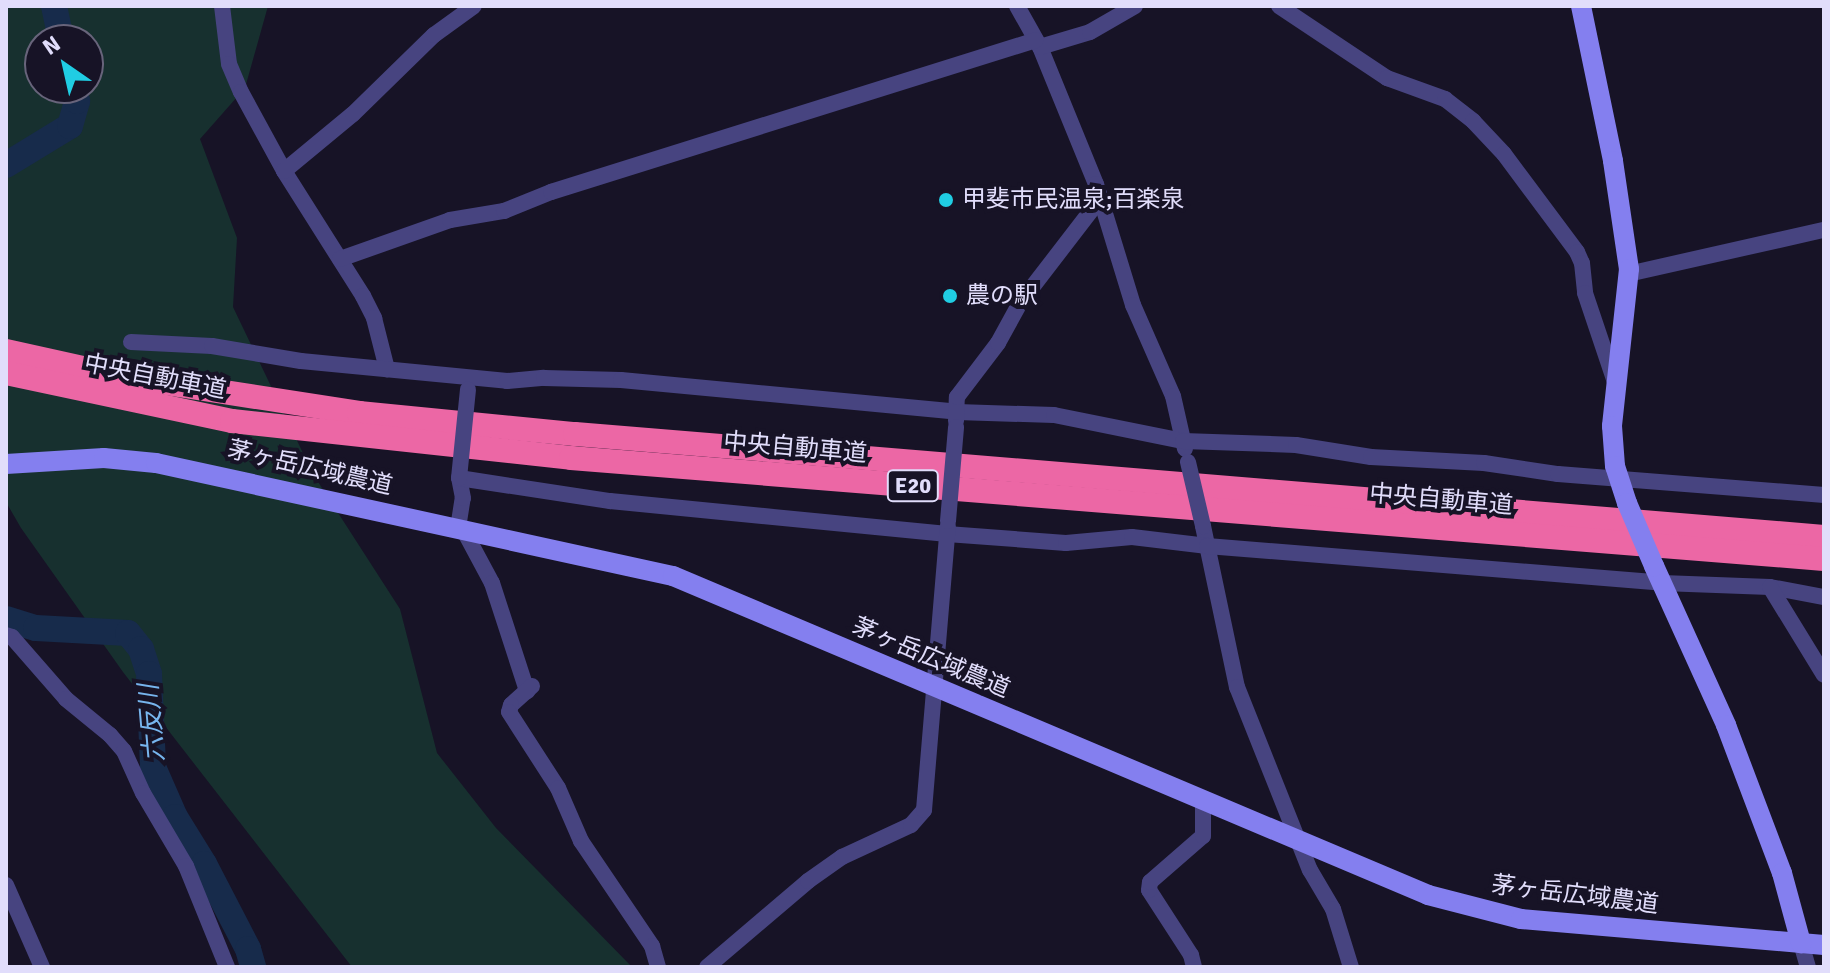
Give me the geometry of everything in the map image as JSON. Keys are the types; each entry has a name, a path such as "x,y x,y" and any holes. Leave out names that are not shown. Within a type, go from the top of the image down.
{"highway":[{"name":"中央自動車道","path":"8,363 467,424 1824,537"},
{"name":"中央自動車道","path":"8,363 232,421 526,454 1824,559"}],"street":[{"path":"222,6 229,64 284,171 374,318 387,369"},
{"path":"284,171 353,114 434,35 474,6"},
{"path":"1017,6 1038,44 1100,199 1133,305 1173,396 1237,687 1310,870 1333,909 1351,967"},
{"path":"340,259 450,220 504,211 581,182 1038,44 1090,32 1135,6"},
{"path":"1279,6 1387,78 1445,99 1473,121 1504,154 1577,252 1582,263 1585,293 1615,383"},
{"path":"1581,6 1613,161 1628,274 1612,426 1618,476 1627,503 1726,725 1782,873 1808,967"},
{"path":"707,967 808,881 842,857 911,825 924,810 937,687 957,397 998,343 1020,303 1100,199"},
{"path":"1628,274 1824,230"},
{"path":"131,342 212,346 469,383 544,378 667,383 956,419 1054,415 1183,441 1296,445 1371,457 1824,495"},
{"path":"469,383 459,478 463,498 461,528 492,583 530,689 511,705 509,712 558,788 581,841 652,946 658,967"},
{"name":"茅ヶ岳広域農道","path":"6,464 63,459 132,459 168,465 673,576 1428,895 1521,919 1824,945"},
{"path":"459,478 610,501 948,528 1066,543 1132,537 1207,546 1658,574 1770,587 1824,597"},
{"path":"1770,587 1824,675"},
{"path":"6,635 12,637 66,699 110,735 124,751 143,793 186,866 227,967"},
{"path":"1194,967 1191,955 1149,890 1150,882 1203,836 1203,802"},
{"path":"6,885 42,967"}],"green space":[{"path":"6,6 268,6 245,88 200,139 237,238 233,307 313,474 400,609 437,753 496,828 632,967 352,967 123,672 6,502"}],"waterway":[{"name":"六反川","path":"54,6 58,24"},
{"name":"六反川","path":"6,165 70,126 76,104"},
{"name":"六反川","path":"6,619 36,628 128,633 141,649 149,674 153,767 175,817 204,864 248,949 253,967"}],"place":[{"name":"甲斐市民温泉;百楽泉","path":"946,200"},
{"name":"農の駅","path":"950,296"}]}
